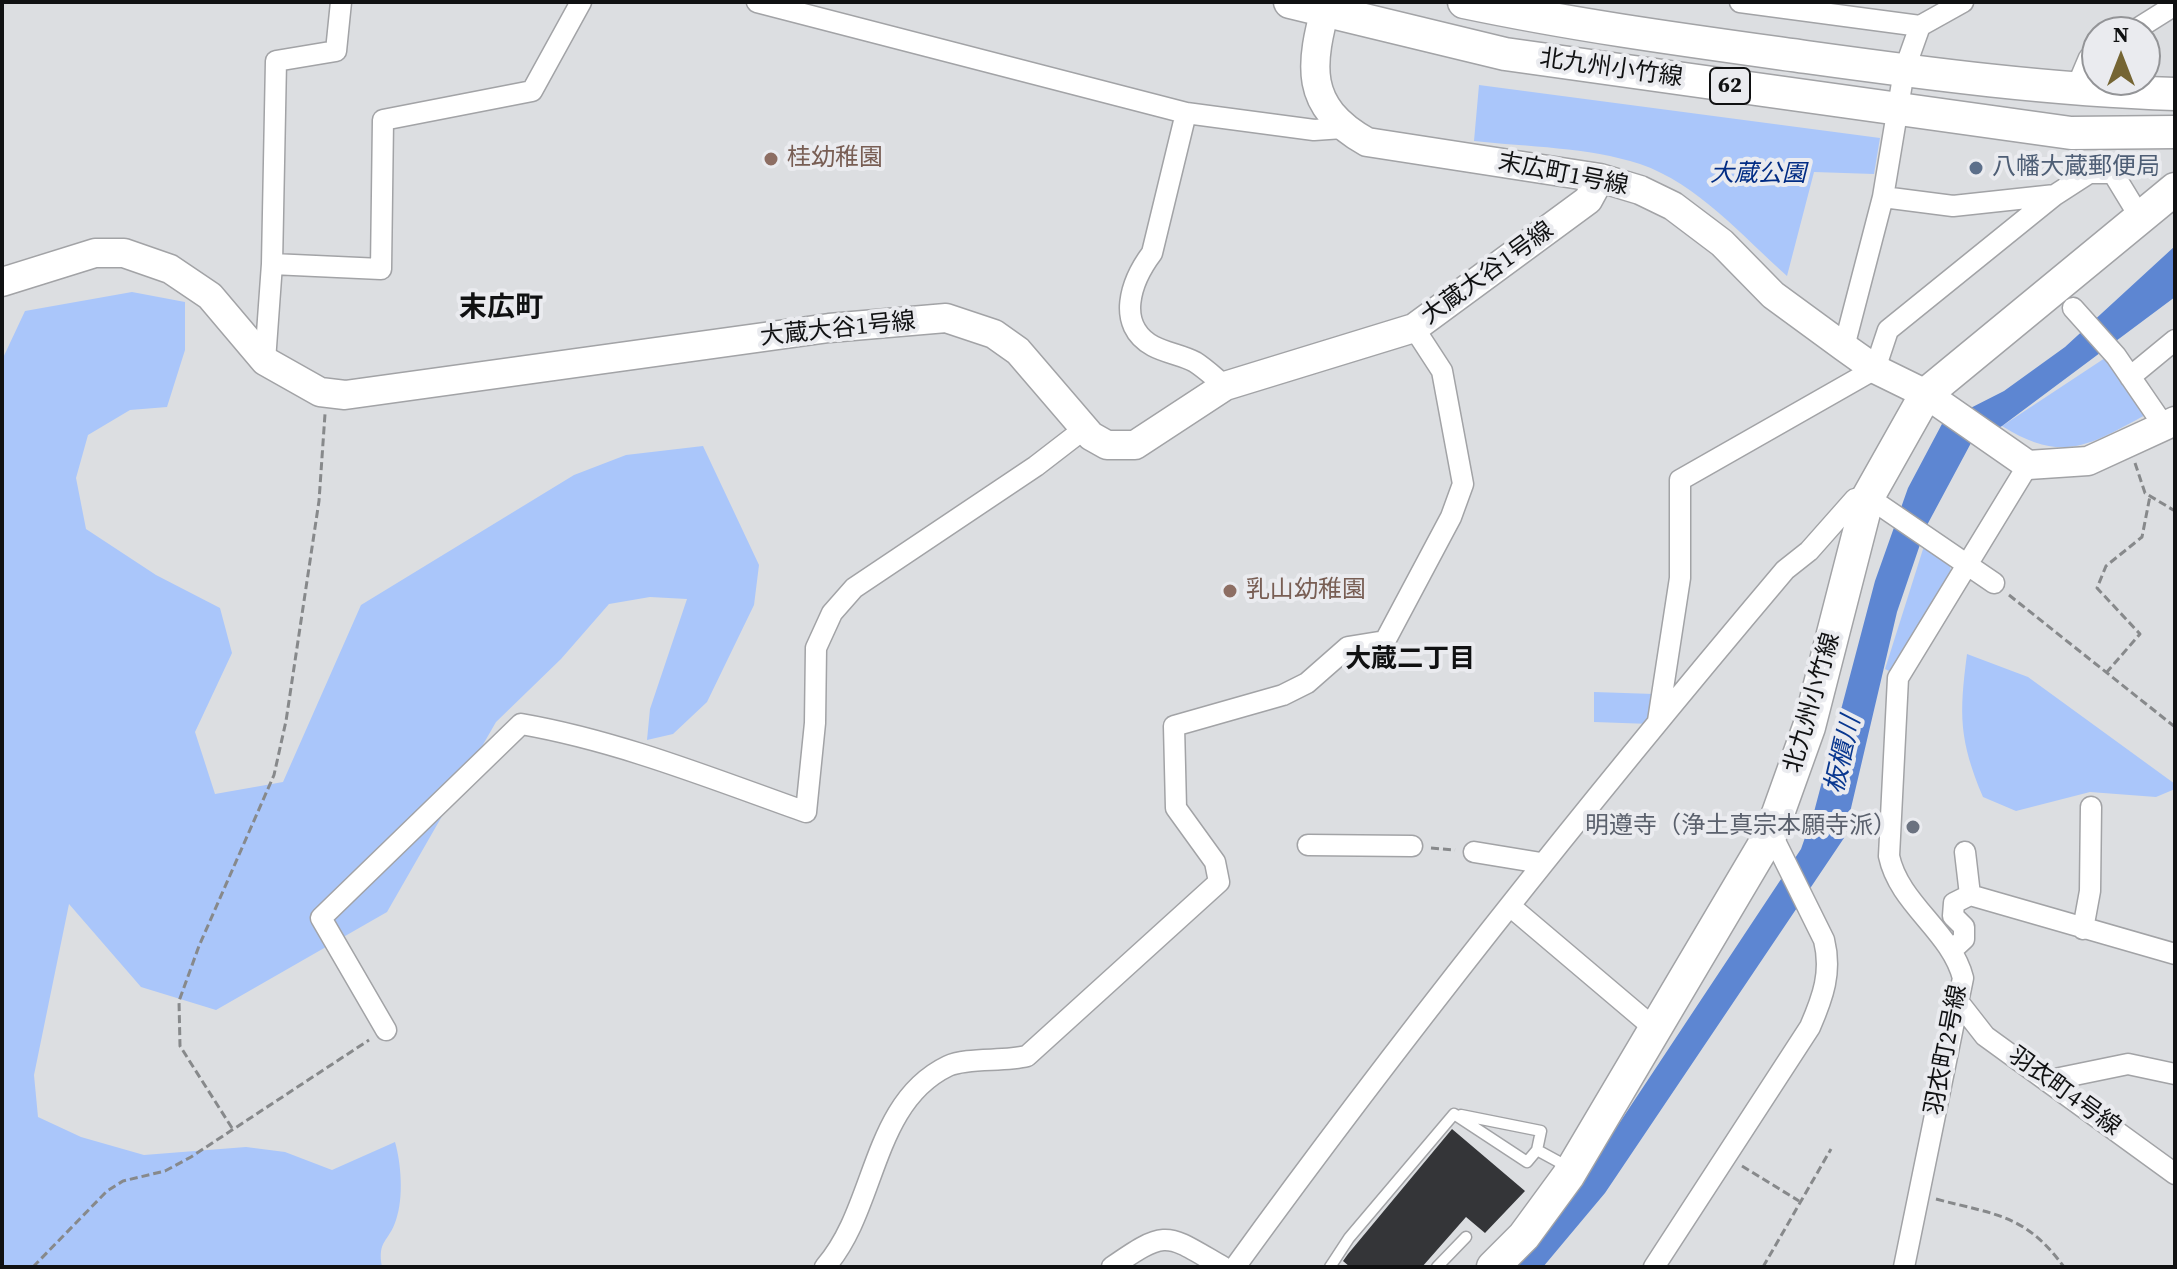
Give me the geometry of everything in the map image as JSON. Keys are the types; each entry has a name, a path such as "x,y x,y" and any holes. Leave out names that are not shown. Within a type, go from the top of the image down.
{"main road":[{"name":"北九州小竹線","path":"1290,2 1326,7 1505,54 2071,133 2175,132"},
{"name":"北九州小竹線","path":"1464,2 1573,25 1904,71 2075,91 2175,94"},
{"name":"北九州小竹線","path":"1493,1267 1524,1236 1571,1169 1654,1028 1779,846 1809,727 1876,503 1937,401 2175,189"}],"street":[{"path":"265,361 272,264 276,61 336,51 341,2"},
{"path":"272,264 381,269 383,120 532,91 581,2"},
{"path":"757,2 813,10 1186,113 1314,130 1343,128"},
{"path":"1740,2 1920,26 1963,2"},
{"path":"2157,16 2175,5"},
{"path":"1326,7 1315,50 1315,82 1328,111 1343,128"},
{"path":"1844,347 1883,197 1904,71 1920,26"},
{"path":"2075,91 2081,77"},
{"path":"1186,113 1152,253 1139,270 1130,295 1130,316 1139,336 1154,347 1194,362 1225,386"},
{"name":"末広町1号線","path":"1343,128 1367,142 1600,178 1640,190 1699,223 1773,295 1875,369 1937,401 2028,465"},
{"path":"1658,721 1680,578 1680,480 1875,369 1888,330 2055,195 2089,173 2113,173 2141,219"},
{"name":"大蔵大谷1号線","path":"2,282 95,253 124,253 170,269 210,296 265,361 320,392 345,395 829,328 946,318 994,334 1018,351 1084,429 1107,445 1135,445 1225,386 1414,328 1588,200 1600,178"},
{"path":"1883,197 1953,206 2055,195"},
{"path":"2028,465 2088,461 2169,424 2116,356 2073,308"},
{"path":"825,1267 849,1233 901,1107 928,1078 952,1064 1009,1061 1027,1056 1219,882 1215,862 1176,808 1174,726 1283,695 1307,683 1348,647 1385,641 1451,517 1463,484 1442,371 1414,328"},
{"path":"2130,377 2175,340"},
{"path":"386,1030 321,918 521,724 560,731 655,760 806,812 815,723 816,648 832,613 854,588 1036,466 1084,429"},
{"name":"羽衣町2号線","path":"1904,1267 1916,1194 1960,1004 1963,978 1958,961 1893,876 1889,856 1898,678 2028,465"},
{"path":"1235,1267 1344,1116 1541,863 1785,570 1809,551 1855,499 1876,503 1994,583"},
{"path":"2083,929 2090,891 2091,807"},
{"path":"1308,845 1412,846"},
{"path":"1654,1267 1810,1027 1825,991 1828,958 1824,940 1779,846"},
{"path":"1474,852 1541,863"},
{"path":"1965,852 1970,895"},
{"path":"1951,951 1964,939 1964,927 1953,916 1954,903 1970,895 2175,954"},
{"path":"1510,906 1654,1028"},
{"name":"羽衣町4号線","path":"1960,1004 1985,1036 2050,1080 2175,1174"},
{"path":"2050,1080 2128,1064 2175,1074"},
{"path":"1112,1267 1149,1241 1172,1237 1223,1267"}],"lane":[{"path":"1454,1114 1541,1131 1537,1150 1527,1162 1454,1114"},
{"path":"1332,1266 1349,1238 1454,1114"},
{"path":"1537,1150 1571,1169"},
{"path":"1437,1267 1466,1237"}],"path":[{"path":"232,1128 180,1046 179,1001 210,919 274,775 286,721 319,501 325,405 320,392"},
{"path":"2128,444 2145,493 2175,511"},
{"path":"2106,673 2140,634 2097,588 2106,566 2142,537 2150,496"},
{"path":"1994,583 2175,727"},
{"path":"1412,846 1474,852"},
{"path":"33,1267 107,1191 123,1181 165,1171 386,1030"},
{"path":"1763,1267 1831,1149"},
{"path":"1726,1155 1799,1201"},
{"path":"1916,1194 2019,1221 2045,1242 2064,1267"}],"green space":[{"name":"大蔵公園","path":"1479,85 1880,138 1874,174 1814,172 1787,276 1718,212 1661,173 1600,154 1474,141"},
{"path":"132,292 185,302 185,350 167,407 130,410 88,435 76,478 86,529 156,575 220,608 232,653 195,732 215,794 283,782 361,605 574,475 626,455 703,446 759,565 754,605 707,702 673,734 647,740 650,709 687,599 650,597 609,604 561,659 496,722 387,912 216,1010 141,987 69,904 34,1075 38,1117 81,1137 144,1155 246,1147 285,1152 332,1170 395,1142 400,1170 400,1201 393,1227 382,1246 382,1267 2,1267 2,360 25,311"},
{"path":"2105,358 2149,413 2110,434 2077,446 2043,445 2002,426"},
{"path":"1924,546 1949,562 1951,571 1893,673 1885,669"},
{"path":"1967,654 2028,677 2175,784 2175,789 2156,797 2090,792 2016,811 1983,797 1969,759 1963,727"},
{"path":"1594,692 1654,694 1651,724 1594,722"}],"water":[{"name":"板櫃川","path":"2175,246 2175,297 2002,426 1971,443 1926,527 1897,612 1844,838 1605,1193 1543,1267 1508,1267 1565,1205 1801,849 1814,812 1875,581 1908,488 1943,422 2004,391 2065,347"}],"building":[{"path":"1452,1129 1525,1191 1485,1233 1466,1217 1422,1267 1350,1267 1343,1261 1348,1254"}],"place":[{"name":"桂幼稚園","path":"771,159"},
{"name":"八幡大蔵郵便局","path":"1976,168"},
{"name":"乳山幼稚園","path":"1230,591"},
{"name":"明遵寺（浄土真宗本願寺派）","path":"1913,827"}],"district":[{"name":"末広町","path":"501,309"},
{"name":"大蔵二丁目","path":"1410,660"}]}
